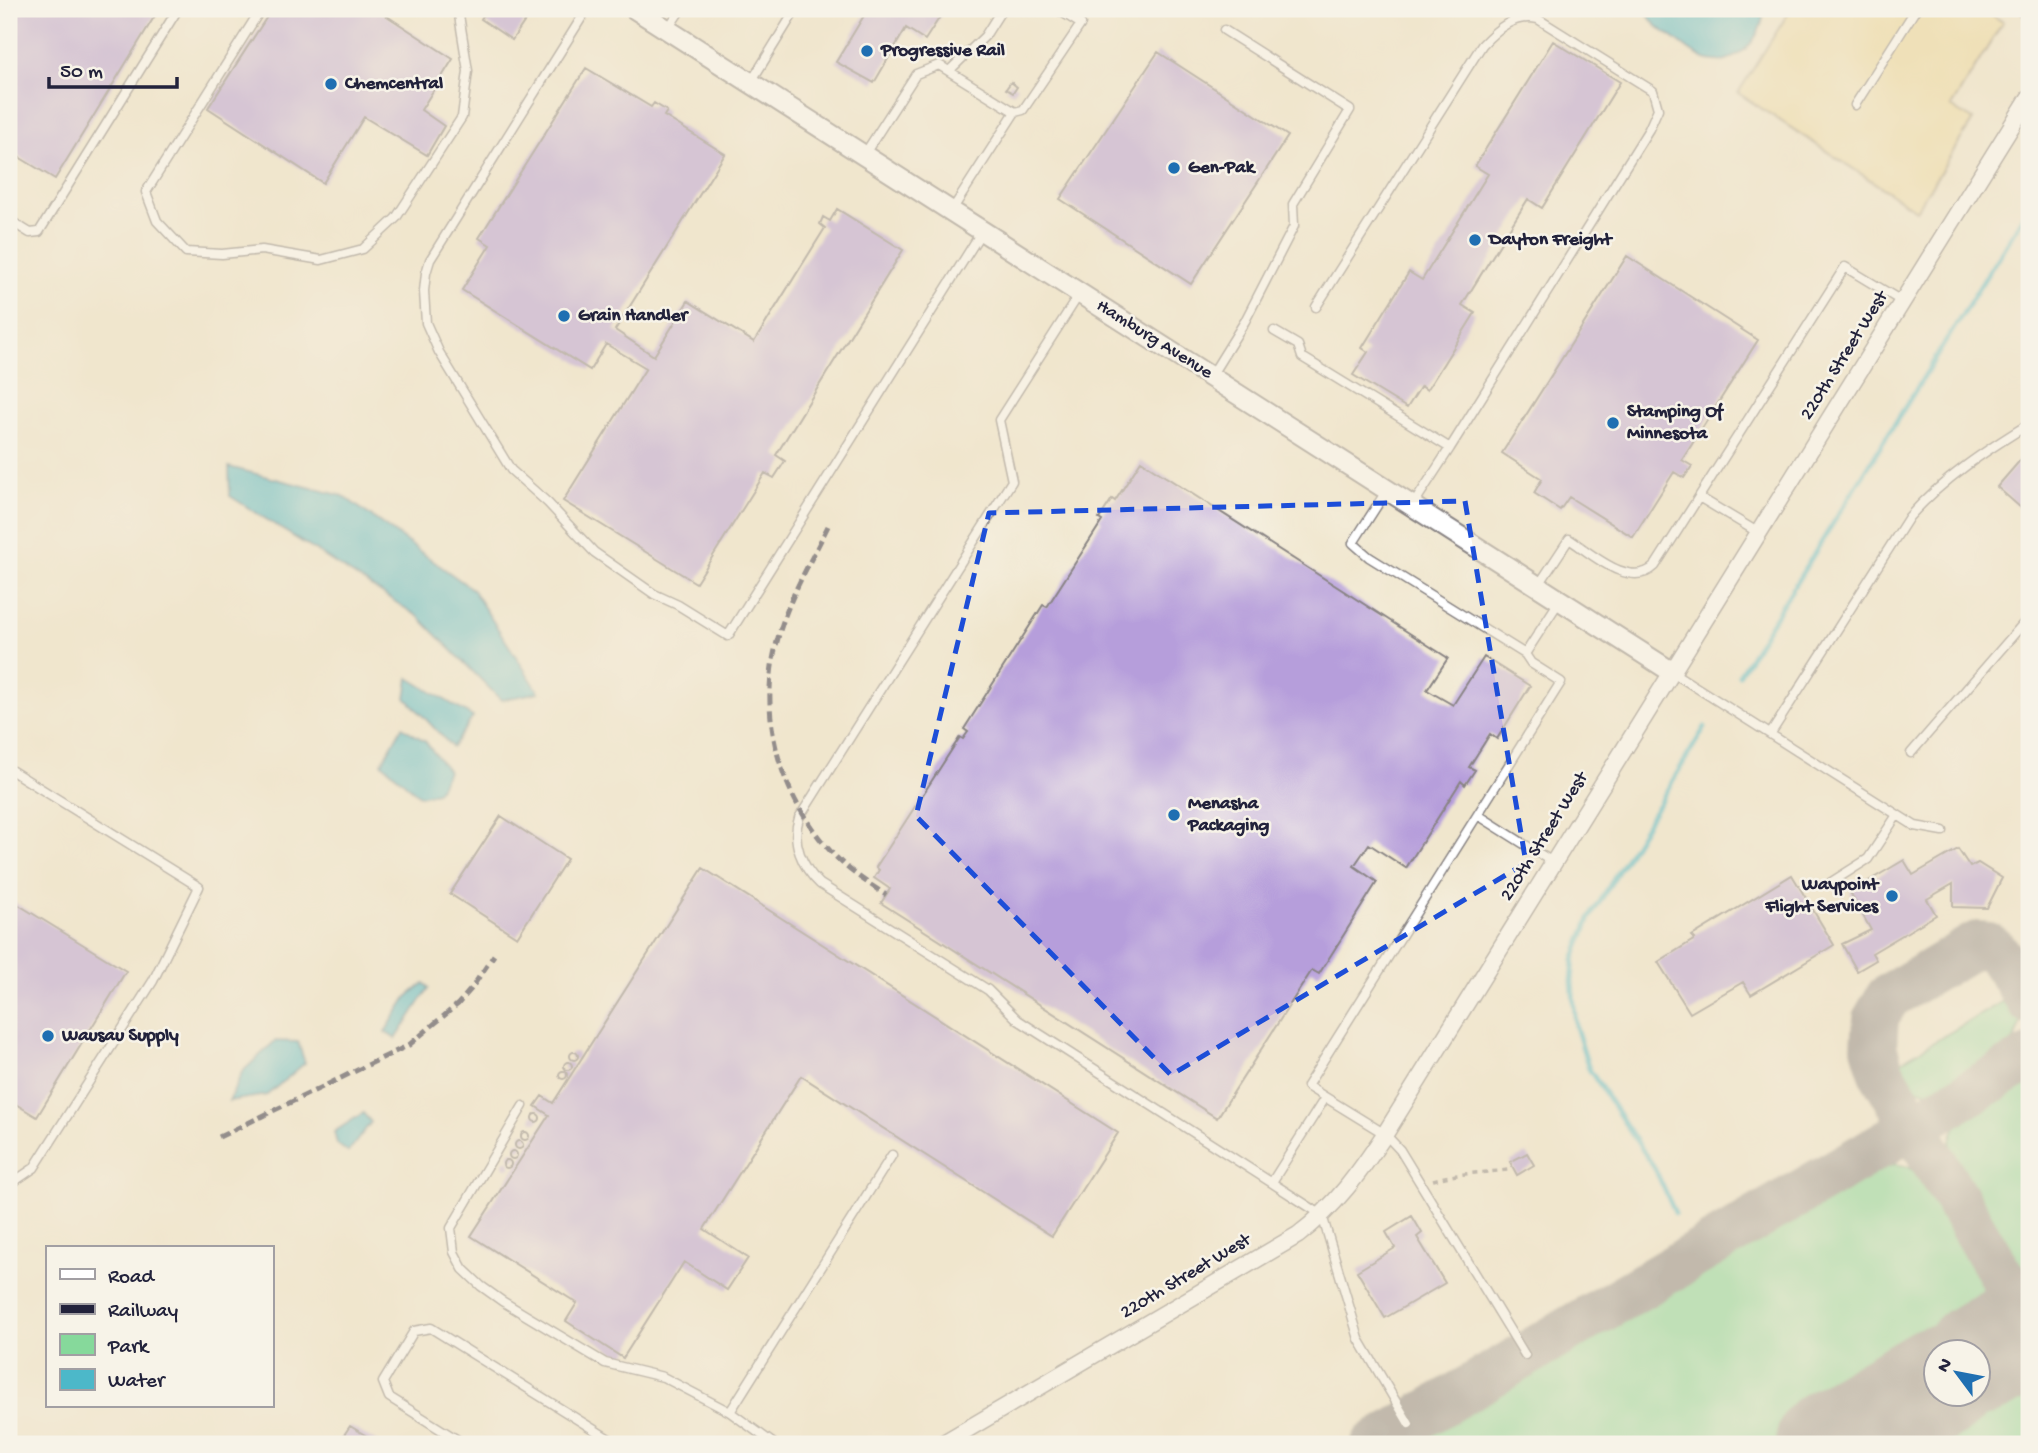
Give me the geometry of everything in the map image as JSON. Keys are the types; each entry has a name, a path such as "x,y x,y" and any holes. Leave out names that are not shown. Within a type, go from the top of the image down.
{"street":[{"name":"Hamburg Avenue","path":"635,9 1672,672"},
{"name":"220th Street West","path":"942,1444 1298,1235 1322,1215 1357,1175 2029,98"}],"lane":[{"path":"9,220 30,233 40,232 178,9"},
{"path":"261,9 146,192 157,221 186,252 222,254 262,250 321,260 363,249 396,218 462,117 468,71 458,9"},
{"path":"587,9 430,260 424,291 426,323 439,352 511,470 541,495 594,552 654,594 678,605 727,636 982,231"},
{"path":"667,30 681,9"},
{"path":"751,82 796,9"},
{"path":"949,71 985,36 1002,9"},
{"path":"951,211 1015,112 1023,110 1081,24 1057,9"},
{"path":"1855,105 1916,9"},
{"path":"2017,9 2029,16"},
{"path":"1316,307 1482,45 1510,22 1518,18 1538,19 1653,91 1658,110 1649,129 1413,505"},
{"path":"1211,376 1245,321 1294,226 1293,204 1350,110 1224,30"},
{"path":"864,155 916,74 939,65 1015,112"},
{"path":"1538,586 1569,539 1617,570 1634,574 1646,573 1655,566 1845,267 1903,302"},
{"path":"1080,293 999,420 1012,481 799,818 796,838 803,862 810,875 820,884 988,990 1018,1020 1322,1215 1359,1339 1409,1424"},
{"path":"1275,331 1298,345 1302,357 1450,448"},
{"path":"1771,733 1909,517 1927,496 1952,475 1990,447 2029,424"},
{"path":"1387,489 1353,542 1369,556 1525,654 1531,663 1561,682 1307,1086 1385,1134 1400,1150 1525,1356"},
{"path":"1699,497 1759,533"},
{"path":"1525,654 1560,600"},
{"path":"1911,753 2029,617"},
{"path":"1672,672 1915,826 1943,831"},
{"path":"9,769 199,887 146,993 34,1168 9,1185"},
{"path":"1478,815 1553,863"},
{"path":"1829,883 1868,859 1897,815"},
{"path":"1272,1182 1325,1098"},
{"path":"523,1107 451,1228 457,1261 481,1286 605,1363 663,1377 730,1412 774,1444"},
{"path":"730,1412 892,1155"},
{"path":"464,1444 389,1397 383,1382 414,1331 431,1328 617,1444"}],"path":[{"path":"1421,1184 1450,1175 1508,1170"}],"highlighted area":[{"path":"1465,501 1526,863 1171,1075 916,816 989,513"}],"green space":[{"path":"2005,1000 2013,1006 2021,1021 2011,1048 1932,1092 1914,1087 1905,1080 1900,1062"},
{"path":"2029,1076 2029,1275 2016,1265 1953,1159 1951,1142 1954,1131 1970,1111"},
{"path":"1895,1164 1909,1167 1923,1179 1985,1283 1986,1307 1972,1328 1955,1338 1923,1338 1923,1357 1775,1444 1407,1444 1875,1169"},
{"path":"2009,1377 2029,1379 2029,1444 1895,1444 1956,1408 1993,1408 1993,1386"}],"sand":[{"path":"1791,9 1982,9 2003,22 1951,107 1973,120 1916,210 1738,93"}],"water":[{"path":"1646,9 1764,9 1757,34 1745,49 1730,59 1711,61 1691,52 1657,27"},
{"path":"229,467 343,496 472,589 539,692 501,700 419,617 230,496"},
{"path":"409,678 473,717 452,747 406,698"},
{"path":"402,727 425,741 448,771 437,792 420,796 382,763"},
{"path":"424,983 429,988 396,1039 385,1032 407,997"},
{"path":"275,1041 298,1042 305,1063 267,1095 229,1101 242,1072"},
{"path":"363,1113 371,1122 348,1152 337,1144 334,1132"}],"building":[{"path":"9,9 159,9 55,179 9,151"},
{"name":"Chemcentral","path":"272,9 376,9 453,59 421,110 444,126 427,155 364,117 323,183 208,108"},
{"path":"487,9 533,9 512,40 481,19"},
{"name":"Progressive Rail","path":"868,9 945,9 925,40 906,28 874,83 836,62"},
{"name":"Dayton Freight","path":"1553,41 1620,82 1542,208 1528,199 1462,305 1475,313 1427,390 1421,386 1407,408 1353,375 1368,352 1362,348 1409,272 1422,280 1488,174 1475,166"},
{"name":"Gen-Pak","path":"1158,52 1288,136 1191,284 1060,199"},
{"name":"Grain Handler","path":"586,68 651,107 654,103 667,111 664,116 725,154 615,330 654,356 688,301 754,342 825,228 820,224 823,217 830,221 837,209 903,250 776,455 785,461 774,478 765,473 696,583 563,501 646,368 606,344 590,370 462,290 490,245 479,238"},
{"path":"1011,82 1017,87 1013,93 1006,89"},
{"name":"Stamping Of Minnesota","path":"1627,256 1758,340 1682,460 1692,466 1684,478 1674,472 1633,537 1569,497 1560,510 1534,493 1542,479 1502,453"},
{"path":"2029,450 2029,515 1997,487"},
{"name":"Menasha Packaging","path":"1141,461 1448,658 1427,690 1453,705 1484,657 1530,686 1497,739 1490,734 1469,767 1475,770 1465,785 1461,781 1406,868 1369,844 1354,866 1377,882 1319,974 1312,970 1217,1118 881,903 890,889 874,878 879,870 876,867 960,737 963,739 968,732 964,729 1043,605 1047,607 1102,521 1099,519 1112,499 1115,501"},
{"path":"501,816 567,859 517,937 450,894"},
{"name":"Waypoint Flight Services","path":"1958,849 1970,867 1978,863 2002,878 1987,908 1953,907 1953,884 1927,899 1936,915 1872,953 1876,960 1857,971 1842,944 1871,930 1850,892 1904,860 1913,875"},
{"path":"703,868 1118,1133 1052,1236 801,1076 704,1229 748,1258 727,1290 684,1262 623,1358 566,1321 577,1303 471,1236 549,1115 535,1106 542,1096 553,1103"},
{"path":"1792,875 1834,945 1751,995 1743,982 1690,1013 1658,962 1695,939 1692,936"},
{"name":"Wausau Supply","path":"9,899 126,971 37,1117 9,1100"},
{"path":"574,1052 578,1056 574,1060 570,1056"},
{"path":"568,1062 572,1066 568,1070 564,1066"},
{"path":"563,1071 567,1075 563,1079 559,1075"},
{"path":"536,1114 540,1118 536,1122 532,1118"},
{"path":"525,1132 529,1136 525,1140 521,1136"},
{"path":"519,1141 523,1145 519,1149 515,1145"},
{"path":"513,1151 517,1155 513,1159 509,1155"},
{"path":"1527,1153 1534,1165 1517,1175 1510,1162"},
{"path":"507,1160 511,1164 507,1168 503,1164"},
{"path":"1412,1216 1422,1233 1417,1237 1445,1283 1385,1318 1357,1271 1395,1248 1386,1232"},
{"path":"350,1426 380,1444 338,1444"}],"waterway":[{"path":"1739,675 2029,207"},
{"path":"1675,1213 1655,1169 1589,1069 1576,1027 1572,981 1574,959 1590,918 1705,727"}],"taxiway":[{"path":"2029,1001 1996,951 1988,945 1977,944 1888,997 1876,1018 1874,1047 1882,1073 2001,1275 2012,1288 2029,1298"},
{"path":"1374,1444 2029,1058"},
{"path":"1993,1341 2001,1329 2007,1309 2001,1275"}],"runway":[{"path":"1993,1351 2029,1329"},
{"path":"1833,1444 1923,1391"}],"railway":[{"path":"828,526 793,595 778,638 772,667 772,726 787,782 816,833 847,867 886,895"},
{"path":"219,1137 409,1045 458,1004 494,955"}],"place":[{"name":"Progressive Rail","path":"867,51"},
{"name":"Chemcentral","path":"331,84"},
{"name":"Gen-Pak","path":"1174,168"},
{"name":"Dayton Freight","path":"1475,240"},
{"name":"Grain Handler","path":"564,316"},
{"name":"Stamping Of Minnesota","path":"1613,423"},
{"name":"Menasha Packaging","path":"1174,815"},
{"name":"Waypoint Flight Services","path":"1892,896"},
{"name":"Wausau Supply","path":"48,1036"}]}
